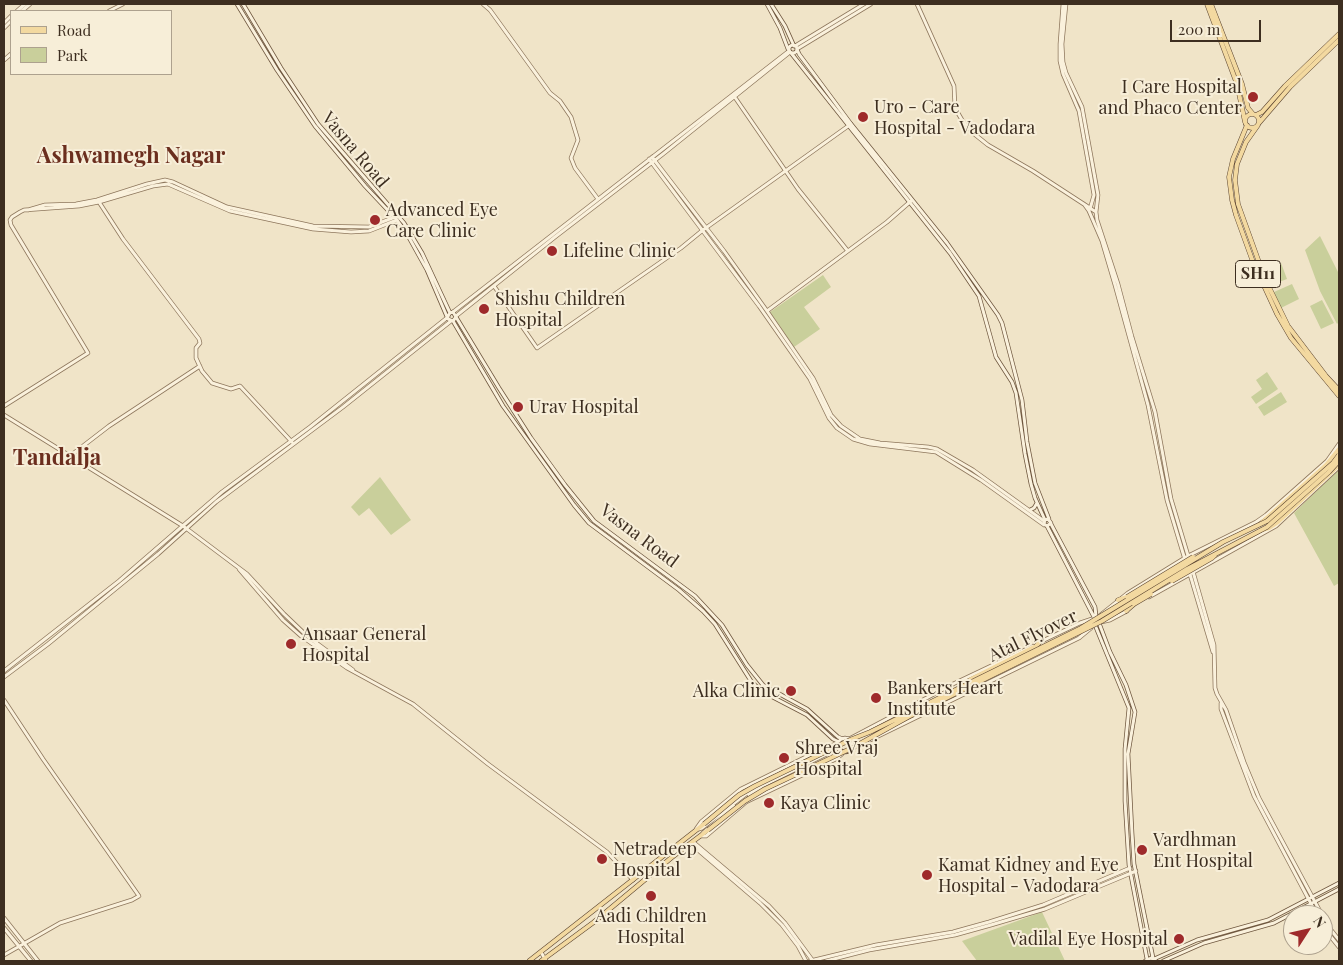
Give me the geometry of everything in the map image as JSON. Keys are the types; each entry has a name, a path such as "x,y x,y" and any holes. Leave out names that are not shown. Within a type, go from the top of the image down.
{"main road":[{"path":"1207,4 1237,84 1246,124 1252,128 1258,124 1286,86 1339,34"},
{"path":"1212,4 1242,84 1248,108 1259,118 1258,124"},
{"path":"1254,114 1266,111 1339,40"},
{"name":"SH11","path":"1244,141 1247,116 1254,114"},
{"name":"SH11","path":"1258,124 1244,141 1233,159 1230,177 1232,200 1263,285 1290,336 1337,391 1339,396"},
{"name":"Atal Flyover","path":"528,961 634,880 739,795 1081,628 1212,549 1260,528 1333,463 1339,452"},
{"name":"Atal Flyover","path":"544,960 745,801 765,789 1102,621 1187,569 1278,518 1339,461"},
{"path":"1260,528 1269,528 1278,522 1339,466"},
{"path":"1118,600 1127,597 1195,556 1208,549 1212,549"},
{"path":"1126,611 1134,604 1212,558 1216,553"},
{"path":"962,686 970,679 1038,644"}],"street":[{"path":"111,10 123,4"},
{"name":"Vasna Road","path":"238,4 277,70 315,126 365,186 397,218"},
{"name":"Vasna Road","path":"243,4 281,68 318,124 411,234 450,317 504,406 574,505 589,523 665,579 703,611 715,624 751,681 760,691 807,715 839,743"},
{"path":"483,4 490,10 550,92 560,101 571,116 578,140 571,158 575,168 599,201"},
{"path":"767,4 790,51 950,253 982,302 996,357 1012,382 1016,394 1025,454 1037,502 1095,617 1129,708 1125,749 1125,801 1129,868 1146,960 1154,959 1197,940 1268,920 1339,882"},
{"path":"771,4 799,54 850,125"},
{"path":"790,51 795,53 796,47 864,4"},
{"path":"450,317 456,317 651,158 790,51 790,46 796,47 872,4"},
{"path":"917,4 954,86 955,108 973,133 988,145 1096,212"},
{"path":"1065,4 1060,61 1062,74 1079,111 1094,195 1090,209 1102,241 1145,393 1166,496 1187,557"},
{"path":"1065,4 1062,44 1063,62 1066,73 1082,107 1098,195 1096,212 1155,412 1171,499 1214,655 1215,688 1226,710 1259,798 1317,905"},
{"path":"4,677 48,644 185,528 235,481 342,408 450,317 599,201 654,162 734,95"},
{"path":"734,95 798,189 847,250"},
{"path":"494,286 536,348 681,248 850,125"},
{"path":"651,158 767,311 812,378 831,415 841,426 860,439 880,443 933,448 979,476 1047,522"},
{"path":"4,406 88,353 11,225 10,220 12,217 20,212 79,206 153,186 168,184 226,210 313,229 351,232 369,231 397,218"},
{"path":"98,201 123,239 199,339 200,343 196,348 196,358 212,383 231,389 240,386 292,442"},
{"path":"767,311 887,222 910,202"},
{"path":"910,202 947,243 1002,323 1022,400 1027,442 1035,483 1047,522"},
{"path":"705,229 793,353 810,379 829,418 837,428 853,439 870,444 936,452 979,476 1047,522"},
{"name":"Vasna Road","path":"450,317 456,317 531,438 594,521 696,596 722,625 747,665 763,686 807,709 838,737 843,739"},
{"path":"70,456 109,426 200,366"},
{"path":"4,415 185,528 239,569 283,620 295,631 338,662 412,704 488,764 607,852 634,880"},
{"path":"696,830 701,822 741,789 822,749 839,743 843,739 848,739 953,684 1095,617 1118,600 1187,557 1256,522 1327,461 1339,444"},
{"path":"701,836 706,836 746,802 836,759 850,748 862,745 1079,638 1097,624 1110,620 1227,552 1254,540 1276,526 1339,466"},
{"path":"1030,510 1034,508 1037,502"},
{"path":"4,671 185,528"},
{"path":"1095,617 1100,619 1097,624"},
{"path":"1097,624 1126,684 1135,712 1128,754 1135,866 1154,959"},
{"path":"4,700 139,896 136,899 60,923 4,955"},
{"path":"1221,703 1221,710 1254,796 1311,904"},
{"path":"848,739 851,744 850,748"},
{"path":"839,743 840,749 845,752"},
{"path":"696,830 702,828 746,794 840,749"},
{"path":"701,836 705,830 746,796 840,749"},
{"path":"692,843 769,906 785,923 812,961 876,945 953,932 989,922 1043,905 1135,866"},
{"path":"692,843 782,925 798,946 806,961"},
{"path":"826,961 869,950 955,935 991,925 1045,909 1136,871"},
{"path":"1162,961 1204,943 1274,922 1339,889"},
{"path":"4,918 38,961"},
{"path":"4,928 31,961"},
{"path":"540,952 544,960"}],"green space":[{"path":"1320,236 1339,274 1339,322 1337,324 1320,291 1305,250"},
{"path":"1281,263 1287,279 1271,285 1264,270"},
{"path":"823,275 831,287 804,307 820,329 794,347 770,312"},
{"path":"1292,284 1299,299 1281,308 1274,292"},
{"path":"1322,300 1334,323 1321,329 1310,306"},
{"path":"1267,372 1278,389 1256,404 1251,397 1262,389 1256,380"},
{"path":"1281,392 1287,402 1264,416 1258,407"},
{"path":"1339,469 1339,583 1334,586 1294,513"},
{"path":"380,477 411,520 391,535 369,508 359,516 351,507"},
{"path":"1042,912 1065,961 977,961 962,941"}],"place":[{"name":"I Care Hospital and Phaco Center","path":"1253,97"},
{"name":"Uro - Care Hospital - Vadodara","path":"863,117"},
{"name":"Advanced Eye Care Clinic","path":"375,220"},
{"name":"Lifeline Clinic","path":"552,251"},
{"name":"Shishu Children Hospital","path":"484,309"},
{"name":"Urav Hospital","path":"518,407"},
{"name":"Ansaar General Hospital","path":"291,644"},
{"name":"Alka Clinic","path":"791,691"},
{"name":"Bankers Heart Institute","path":"876,698"},
{"name":"Shree Vraj Hospital","path":"784,758"},
{"name":"Kaya Clinic","path":"769,803"},
{"name":"Vardhman Ent Hospital","path":"1142,850"},
{"name":"Netradeep Hospital","path":"602,859"},
{"name":"Kamat Kidney and Eye Hospital - Vadodara","path":"927,875"},
{"name":"Aadi Children Hospital","path":"651,896"},
{"name":"Vadilal Eye Hospital","path":"1179,939"}],"district":[{"name":"Ashwamegh Nagar","path":"131,156"},
{"name":"Tandalja","path":"57,458"}]}
